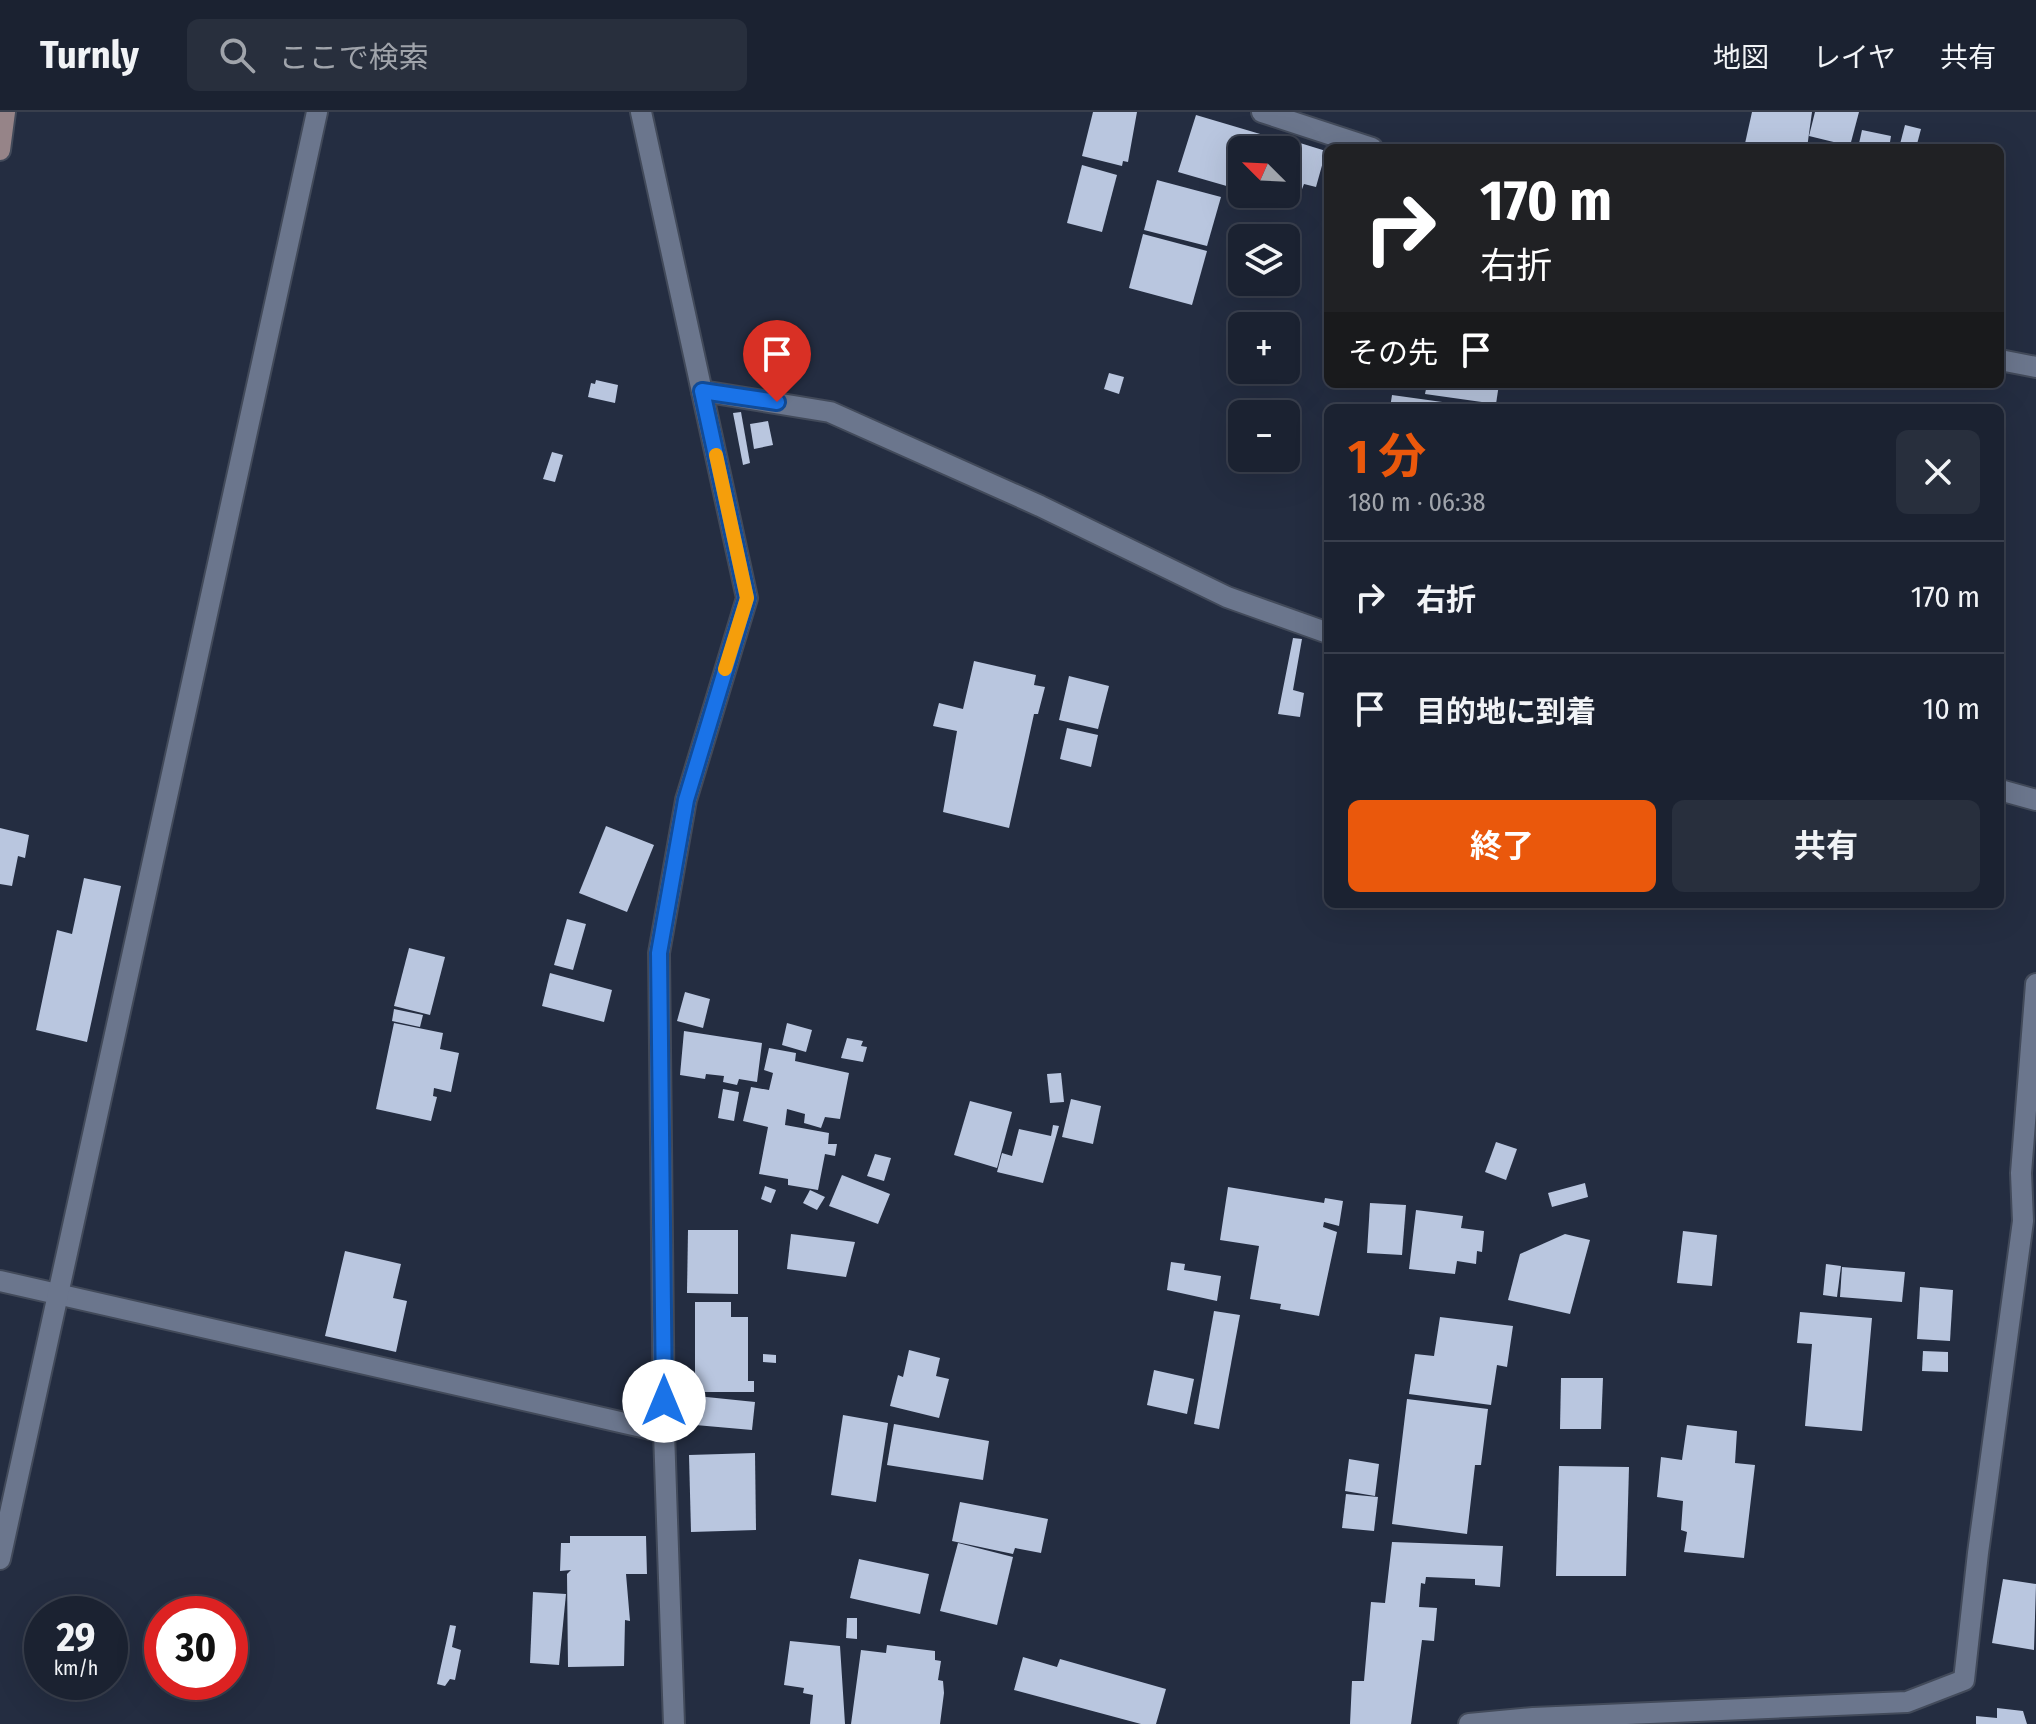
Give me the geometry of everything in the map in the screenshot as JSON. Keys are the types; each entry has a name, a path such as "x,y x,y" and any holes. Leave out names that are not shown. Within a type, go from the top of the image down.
{"main road":[{"path":"0,150 5,112"}],"street":[{"path":"0,1559 317,112"},
{"path":"641,112 747,598 686,800 659,953 664,1432 674,1724"},
{"path":"1262,112 1360,144"},
{"path":"2004,361 2036,367"},
{"path":"702,391 830,412 1040,506 1227,597 1324,632"},
{"path":"2004,791 2036,800"},
{"path":"1469,1724 1533,1718 1907,1702 1964,1680 2023,1221 2021,1173 2036,984"},
{"path":"0,1281 664,1432"}],"building":[{"path":"1093,112 1137,112 1128,162 1123,161 1122,166 1082,156"},
{"path":"1752,112 1812,112 1808,144 1745,144"},
{"path":"1815,112 1859,112 1851,144 1809,136"},
{"path":"1196,115 1267,136 1228,136 1228,186 1178,172"},
{"path":"1905,125 1921,129 1917,144 1900,144"},
{"path":"1862,130 1891,136 1890,144 1859,144"},
{"path":"1300,143 1324,150 1316,187 1304,184 1300,194"},
{"path":"1082,165 1117,175 1102,232 1067,223"},
{"path":"1157,180 1221,197 1207,246 1144,230"},
{"path":"1143,234 1207,251 1192,305 1129,288"},
{"path":"1109,373 1124,377 1119,394 1104,389"},
{"path":"596,380 618,385 615,403 588,397 591,383 595,384"},
{"path":"1426,388 1498,388 1496,404 1425,394"},
{"path":"1392,395 1457,404 1391,404"},
{"path":"741,412 750,463 743,465 733,413"},
{"path":"768,421 773,445 754,449 750,424"},
{"path":"552,452 563,455 555,482 543,479"},
{"path":"1293,638 1302,639 1293,690 1304,693 1300,717 1278,714"},
{"path":"974,661 1036,675 1034,685 1045,687 1038,714 1034,714 1009,828 943,812 957,731 933,726 939,703 963,709"},
{"path":"1069,676 1109,686 1098,729 1059,720"},
{"path":"1067,728 1098,735 1091,767 1060,759"},
{"path":"606,826 654,845 627,912 579,893"},
{"path":"0,828 29,835 25,858 18,856 12,886 0,884"},
{"path":"84,878 121,886 87,1042 36,1030 57,930 72,934"},
{"path":"567,919 586,924 573,970 554,965"},
{"path":"409,948 445,957 430,1015 394,1006"},
{"path":"550,973 612,990 604,1022 542,1006"},
{"path":"685,992 710,999 703,1028 677,1021"},
{"path":"394,1009 423,1015 420,1027 392,1021"},
{"path":"394,1023 443,1033 440,1049 459,1053 451,1092 434,1088 433,1096 437,1097 431,1121 376,1109"},
{"path":"787,1023 812,1030 806,1052 782,1045"},
{"path":"684,1031 762,1043 757,1082 739,1079 737,1085 723,1082 724,1076 706,1074 705,1079 680,1075"},
{"path":"847,1038 863,1041 861,1046 867,1047 863,1062 841,1058"},
{"path":"769,1048 796,1053 795,1061 849,1073 840,1119 825,1117 821,1128 804,1123 805,1114 787,1109 785,1125 829,1133 828,1144 837,1144 835,1156 825,1154 818,1190 788,1185 788,1179 759,1174 768,1127 743,1121 751,1087 769,1090 773,1073 764,1070"},
{"path":"1061,1073 1064,1102 1050,1103 1047,1074"},
{"path":"723,1089 739,1092 734,1121 718,1118"},
{"path":"1071,1099 1101,1106 1093,1144 1062,1137"},
{"path":"970,1101 1012,1112 997,1168 954,1155"},
{"path":"1053,1125 1059,1126 1043,1183 997,1172 1002,1153 1012,1156 1019,1129 1051,1136"},
{"path":"1496,1142 1517,1149 1506,1180 1485,1172"},
{"path":"875,1154 891,1158 884,1181 867,1176"},
{"path":"842,1175 890,1194 878,1224 829,1206"},
{"path":"1585,1183 1588,1197 1552,1207 1548,1193"},
{"path":"765,1186 776,1190 771,1203 761,1199"},
{"path":"1228,1187 1324,1203 1325,1198 1343,1201 1339,1226 1324,1222 1323,1227 1337,1232 1319,1316 1280,1309 1281,1304 1250,1299 1259,1246 1220,1240"},
{"path":"810,1190 825,1197 817,1210 803,1203"},
{"path":"1370,1203 1406,1205 1402,1255 1367,1253"},
{"path":"1416,1210 1463,1216 1461,1228 1484,1231 1482,1252 1477,1251 1476,1264 1457,1261 1455,1274 1409,1269"},
{"path":"688,1230 738,1230 738,1294 687,1293"},
{"path":"1683,1231 1717,1235 1712,1286 1677,1283"},
{"path":"791,1234 855,1242 846,1277 787,1269"},
{"path":"1565,1234 1590,1240 1570,1314 1508,1300 1520,1254"},
{"path":"345,1251 401,1264 393,1298 407,1301 396,1352 325,1336"},
{"path":"1171,1262 1185,1264 1184,1270 1221,1276 1217,1301 1167,1290"},
{"path":"1826,1264 1841,1266 1837,1297 1823,1295"},
{"path":"1842,1267 1905,1272 1902,1302 1840,1297"},
{"path":"1920,1287 1953,1290 1950,1341 1917,1339"},
{"path":"695,1302 731,1302 731,1317 748,1317 748,1381 754,1381 754,1392 695,1392"},
{"path":"1214,1311 1240,1315 1219,1429 1194,1424"},
{"path":"1800,1312 1872,1318 1862,1431 1805,1426 1812,1344 1797,1343"},
{"path":"1440,1317 1513,1326 1507,1367 1497,1365 1491,1405 1409,1394 1415,1354 1434,1356"},
{"path":"909,1350 940,1358 936,1376 949,1379 939,1418 890,1406 898,1375 903,1377"},
{"path":"1923,1351 1948,1352 1948,1372 1922,1371"},
{"path":"763,1354 776,1355 776,1363 763,1362"},
{"path":"1154,1370 1194,1379 1187,1414 1147,1405"},
{"path":"1561,1378 1603,1378 1601,1429 1560,1429"},
{"path":"687,1395 755,1402 752,1430 684,1424"},
{"path":"1407,1399 1488,1409 1481,1465 1475,1465 1467,1534 1392,1524"},
{"path":"843,1415 888,1423 876,1502 831,1495"},
{"path":"894,1424 989,1441 983,1480 887,1465"},
{"path":"1687,1425 1737,1431 1735,1463 1755,1465 1744,1558 1684,1552 1687,1532 1681,1530 1683,1501 1657,1497 1661,1457 1682,1460"},
{"path":"755,1453 756,1530 691,1532 689,1455"},
{"path":"1349,1459 1379,1464 1375,1496 1345,1491"},
{"path":"1559,1466 1629,1467 1626,1576 1556,1576"},
{"path":"1346,1494 1378,1497 1374,1531 1342,1528"},
{"path":"960,1502 1048,1519 1041,1553 1015,1548 1013,1554 952,1541"},
{"path":"570,1536 646,1536 647,1574 626,1574 630,1621 625,1620 624,1666 568,1667 567,1574 571,1570 560,1571 561,1543 570,1543"},
{"path":"1392,1542 1503,1546 1500,1587 1475,1585 1475,1579 1426,1577 1425,1584 1421,1583 1419,1607 1437,1608 1434,1641 1422,1640 1411,1724 1350,1724 1352,1681 1364,1681 1371,1602 1385,1603"},
{"path":"958,1543 1013,1557 997,1625 940,1611"},
{"path":"859,1559 929,1574 920,1614 850,1598"},
{"path":"2003,1579 2036,1584 2034,1650 1992,1643"},
{"path":"533,1592 566,1594 559,1665 530,1663"},
{"path":"847,1618 857,1618 857,1639 846,1638"},
{"path":"450,1625 456,1626 452,1647 461,1650 455,1680 450,1679 445,1686 437,1684"},
{"path":"790,1641 840,1646 845,1724 810,1724 813,1695 803,1693 804,1688 784,1685"},
{"path":"887,1645 935,1651 935,1660 941,1661 938,1680 943,1681 944,1693 940,1724 851,1724 861,1650 886,1653"},
{"path":"1023,1657 1057,1667 1060,1659 1166,1689 1156,1724 1141,1724 1014,1690"},
{"path":"1997,1708 2023,1711 2027,1724 1976,1724 1976,1716 1997,1718"}],"slow traffic":[{"path":"716,455 747,598 725,669"}],"route":[{"path":"664,1401 659,953 673,857 686,800 747,598 702,391 777,402"}]}
